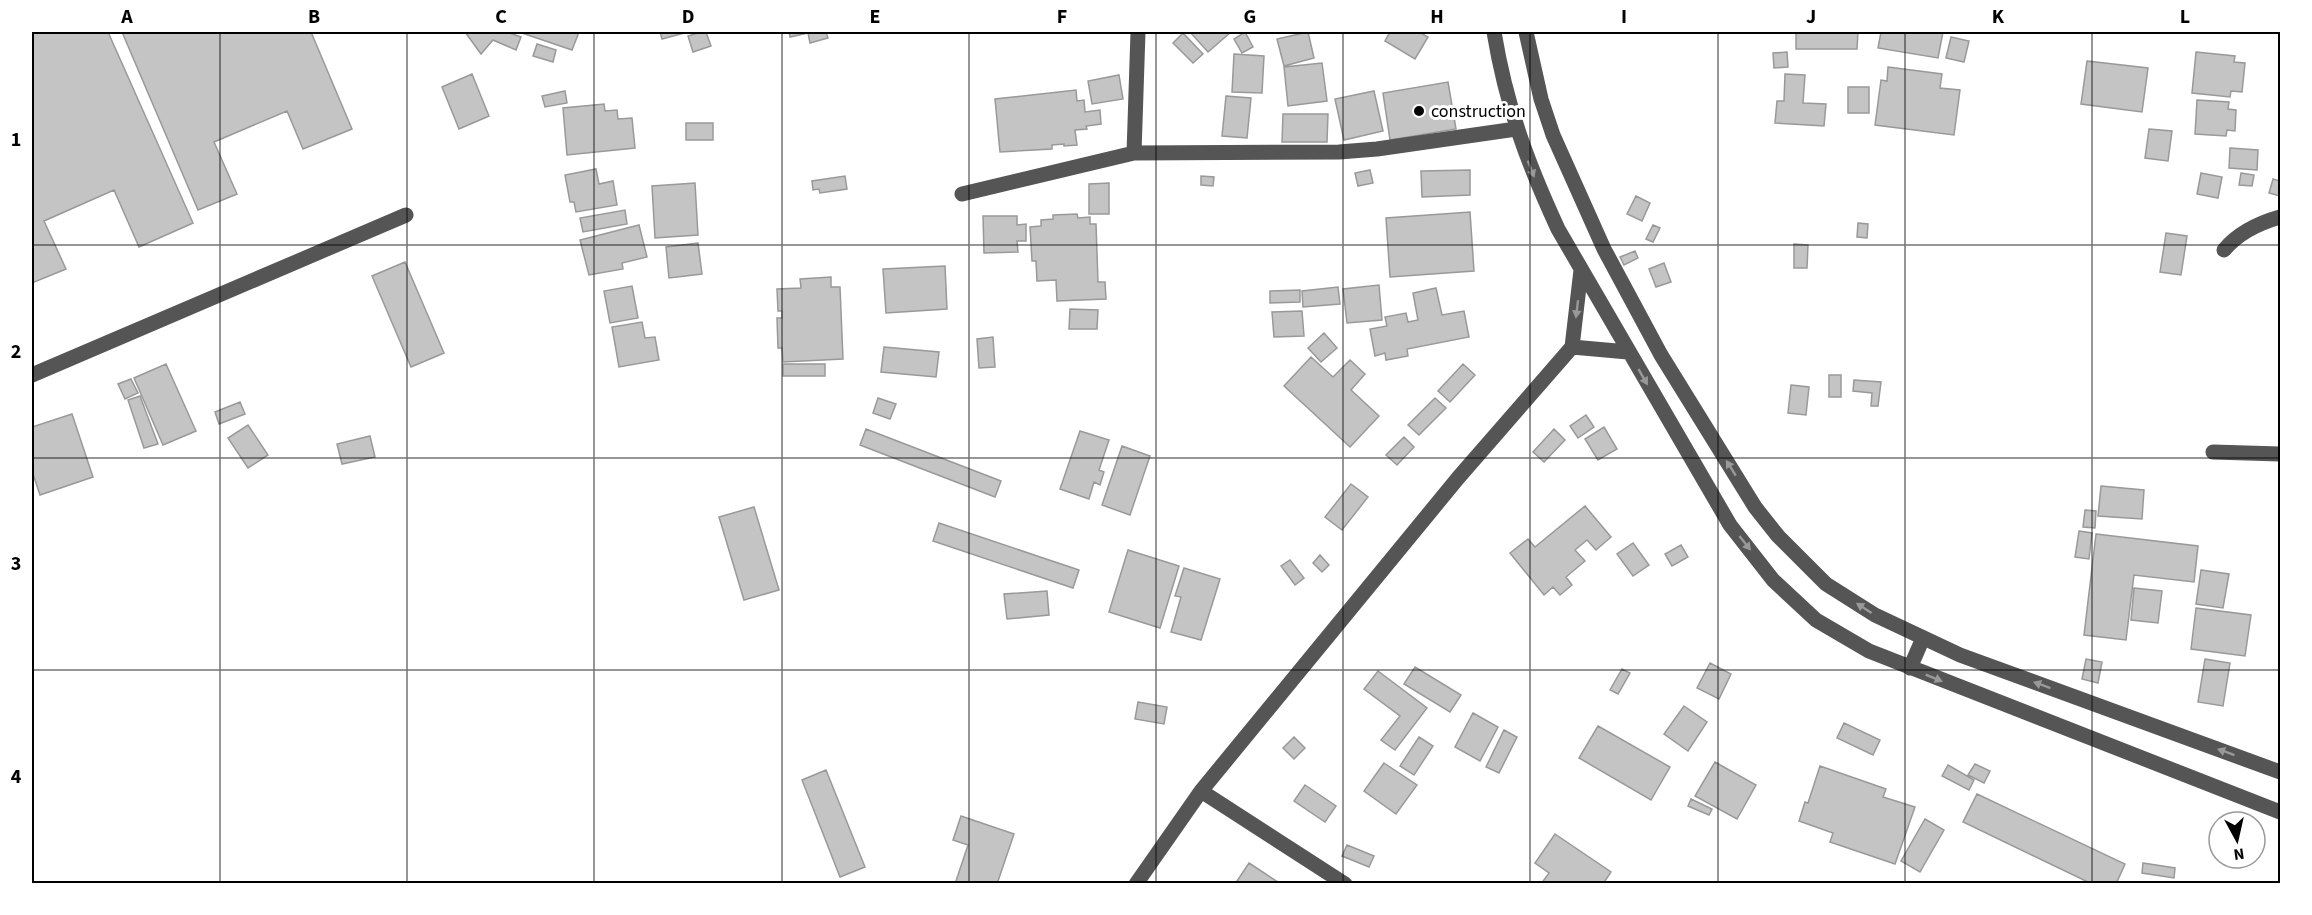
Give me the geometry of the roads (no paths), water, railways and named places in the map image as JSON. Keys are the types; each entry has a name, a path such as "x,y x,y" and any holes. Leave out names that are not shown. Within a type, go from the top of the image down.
{"street":[{"path":"1134,153 1138,32"},
{"path":"1494,32 1516,129 1537,184 1558,229 1730,525 1773,580 1816,620 1869,651 2280,813"},
{"path":"1526,32 1540,99 1553,135 1604,249 1661,355 1755,507 1778,536 1826,584 1875,615 1960,655 2280,772"},
{"path":"962,194 1134,153 1339,152 1377,149 1516,129"},
{"path":"32,375 406,215"},
{"path":"2224,250 2232,239 2280,217"},
{"path":"1136,884 1201,790 1458,478 1572,347 1581,270"},
{"path":"1572,347 1628,352"},
{"path":"2213,452 2280,454"},
{"path":"1910,668 1923,638"},
{"path":"1201,790 1345,884"}],"place":[{"name":"construction","path":"1419,111"}]}
